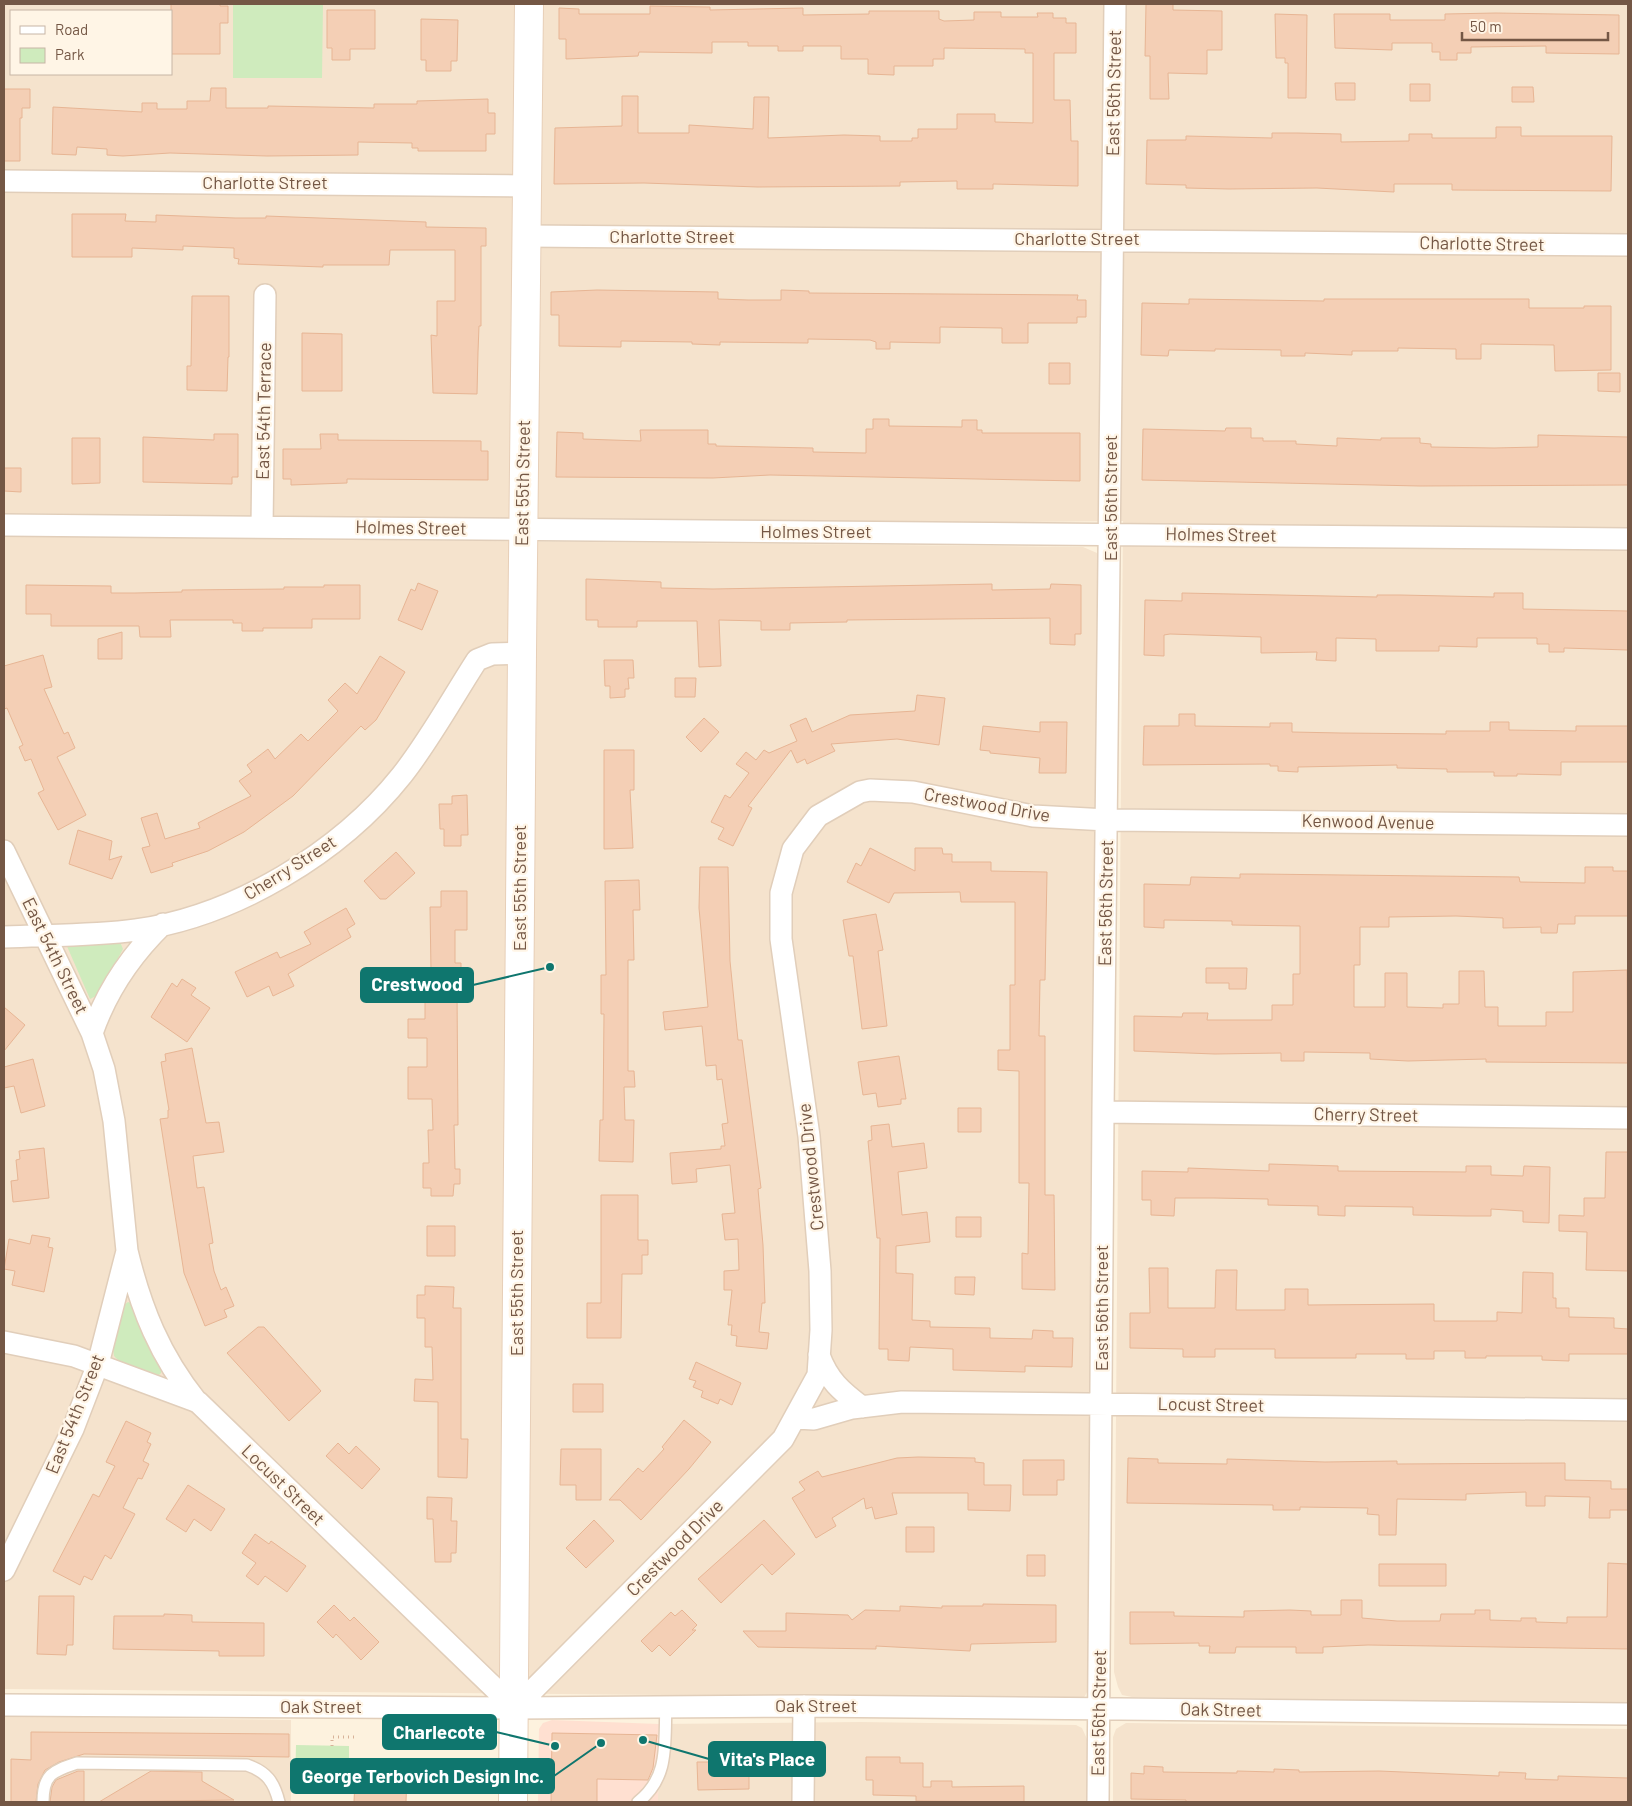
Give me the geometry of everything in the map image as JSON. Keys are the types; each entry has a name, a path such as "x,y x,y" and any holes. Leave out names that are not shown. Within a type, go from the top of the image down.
{"main road":[{"name":"East 55th Street","path":"513,1802 529,4"}],"street":[{"name":"East 56th Street","path":"1098,1802 1103,1112 1111,534 1115,4"},
{"name":"Charlotte Street","path":"4,181 527,186"},
{"name":"Charlotte Street","path":"526,236 1628,245"},
{"name":"East 54th Terrace","path":"262,527 265,295"},
{"name":"Holmes Street","path":"4,524 1628,539"},
{"name":"Cherry Street","path":"4,937 136,930 196,916 245,897 322,852 362,819 403,775 477,660 492,654 522,653"},
{"name":"Crestwood Drive","path":"515,1708 783,1439 818,1376 820,1271 810,1136 782,939 780,893 793,849 818,816 860,792 870,790 912,792 1033,816 1107,820"},
{"name":"Kenwood Avenue","path":"1107,820 1628,825"},
{"name":"East 54th Street","path":"4,852 92,1033 104,1069 114,1121 127,1251 151,1326 162,1351 176,1375 198,1402"},
{"name":"East 54th Street","path":"92,1033 98,1016 123,969 140,946 163,924"},
{"name":"Cherry Street","path":"1103,1112 1628,1118"},
{"name":"East 54th Street","path":"4,1570 73,1429 98,1364 127,1251"},
{"name":"Locust Street","path":"4,1342 74,1356 198,1402 515,1708"},
{"path":"819,1355 825,1372 833,1382 862,1407"},
{"name":"Locust Street","path":"796,1418 814,1419 862,1407 902,1402 1628,1410"},
{"name":"Oak Street","path":"4,1705 515,1708 804,1706 1628,1714"},
{"path":"804,1706 804,1802"}],"lane":[{"path":"638,1802 652,1791 662,1769 666,1706"},
{"path":"43,1802 46,1779 55,1770 77,1763 247,1765 262,1770 273,1782 279,1802"}],"path":[{"path":"332,1746 332,1737 358,1737"}],"shaded area":[{"path":"4,4 1628,4 1628,1704 1132,1697 1122,1695 1114,1672 1123,521 929,523 4,513"},
{"path":"4,536 1083,547 1097,553 1099,558 1089,1689 1083,1699 1077,1701 4,1689"},
{"path":"4,1716 291,1720 291,1802 4,1802"},
{"path":"552,1720 659,1724 658,1802 538,1802 539,1729 543,1723"},
{"path":"860,1722 1076,1725 1082,1728 1087,1739 1087,1802 658,1802 659,1724"},
{"path":"1126,1723 1628,1729 1628,1802 1113,1802 1113,1737 1116,1729"}],"green space":[{"path":"233,4 323,4 322,78 233,78"},
{"path":"120,942 123,949 98,995 90,999 66,944"},
{"path":"128,1302 133,1304 161,1366 161,1373 159,1375 120,1362 114,1356 113,1349 124,1305"},
{"path":"296,1745 349,1746 349,1787 295,1786"}],"building":[{"path":"171,4 220,4 220,6 228,6 228,23 220,23 220,54 172,54"},
{"path":"1146,4 1173,4 1173,10 1222,11 1222,50 1207,50 1207,74 1168,73 1169,99 1150,99 1150,56 1145,56"},
{"path":"650,6 710,7 710,10 803,8 803,15 869,14 869,11 939,11 939,19 944,21 974,20 974,12 1001,12 1001,17 1038,17 1037,13 1053,13 1053,18 1066,18 1066,23 1076,23 1076,53 1054,53 1054,100 1070,100 1071,141 1078,141 1078,186 993,184 993,189 957,189 957,181 900,182 900,186 758,187 644,183 554,184 555,128 622,126 622,96 638,96 638,133 689,133 689,125 753,129 754,97 769,97 768,138 844,135 880,136 880,141 912,141 912,138 918,138 918,129 957,129 957,114 995,114 995,122 1033,123 1033,53 1025,53 1025,49 944,48 944,59 933,59 933,66 894,66 894,75 868,74 868,59 841,59 841,46 803,46 803,51 778,51 778,46 748,46 748,42 712,42 712,53 639,52 638,56 566,59 566,39 559,39 559,8 579,9 579,14 650,14"},
{"path":"327,10 375,10 375,49 350,49 350,60 332,60 332,48 327,48"},
{"path":"1275,14 1307,15 1306,98 1288,98 1288,63 1285,63 1285,58 1276,58"},
{"path":"1334,14 1390,14 1390,20 1445,20 1445,14 1619,15 1619,54 1546,53 1546,46 1471,47 1471,53 1457,53 1457,60 1440,60 1440,52 1432,52 1432,43 1392,43 1392,50 1335,48"},
{"path":"421,19 458,20 457,61 451,61 451,71 426,71 426,60 421,60"},
{"path":"1335,83 1355,83 1355,100 1336,100"},
{"path":"1410,84 1430,84 1430,101 1410,101"},
{"path":"1512,87 1533,87 1534,102 1512,102"},
{"path":"211,88 226,88 226,108 268,108 268,106 374,108 374,104 417,104 417,101 488,99 488,113 495,113 495,134 486,134 486,151 418,151 418,148 412,148 412,143 358,142 358,155 267,156 170,153 123,156 107,155 107,149 77,147 76,155 52,154 53,107 142,112 142,103 157,103 157,109 187,109 187,101 210,101"},
{"path":"4,89 30,89 30,108 22,108 22,118 20,118 20,161 4,161"},
{"path":"1496,127 1521,127 1521,136 1612,136 1611,191 1452,190 1452,184 1394,184 1394,192 1317,188 1186,188 1186,185 1146,184 1147,140 1186,140 1186,136 1272,138 1272,133 1341,134 1341,142 1409,141 1409,134 1432,134 1432,138 1496,138"},
{"path":"72,214 126,214 125,221 156,222 156,215 235,218 266,218 266,216 426,222 426,227 486,228 486,246 481,246 481,326 479,326 477,394 433,393 431,335 437,336 437,301 455,301 455,250 390,250 389,265 323,265 323,267 238,264 239,259 234,258 234,248 183,246 183,250 132,248 132,257 72,257"},
{"path":"597,290 718,292 718,299 748,300 781,300 781,290 809,291 809,293 1078,295 1077,300 1086,300 1086,317 1077,317 1077,323 1028,323 1028,343 1002,343 1002,328 940,327 940,343 890,342 890,349 876,349 876,342 870,340 808,339 808,343 720,342 720,345 692,344 692,342 621,341 621,347 559,346 559,315 551,315 551,292"},
{"path":"192,296 229,296 227,391 187,390 187,366 191,366"},
{"path":"1189,299 1324,301 1324,299 1529,299 1529,308 1611,306 1611,370 1555,371 1554,345 1481,344 1481,359 1456,359 1456,349 1398,348 1398,351 1352,351 1352,355 1305,353 1305,356 1281,356 1281,350 1215,349 1215,351 1169,350 1168,356 1141,355 1142,303 1189,304"},
{"path":"302,333 342,334 342,391 302,391"},
{"path":"1049,363 1070,363 1070,384 1049,384"},
{"path":"1598,373 1620,373 1620,392 1598,391"},
{"path":"873,419 889,419 889,426 962,427 962,420 977,420 977,430 982,430 982,433 1080,433 1080,481 770,475 713,478 556,477 557,432 583,433 583,439 641,441 640,430 708,430 708,444 716,444 716,446 813,448 813,452 866,453 866,429 873,429"},
{"path":"1226,428 1251,428 1251,438 1263,438 1263,441 1296,441 1296,444 1337,446 1337,438 1381,440 1381,438 1420,438 1420,443 1431,444 1431,447 1494,448 1538,447 1538,435 1628,437 1628,485 1420,486 1142,480 1143,429 1225,431"},
{"path":"214,434 238,434 238,477 232,477 232,484 143,482 143,437 214,440"},
{"path":"320,434 338,434 338,440 481,441 481,451 488,451 488,480 347,479 347,483 291,485 291,479 283,479 283,449 321,449"},
{"path":"72,438 100,438 100,483 72,484"},
{"path":"4,468 21,468 21,492 4,491"},
{"path":"586,579 661,582 661,588 713,589 992,584 992,590 1050,589 1051,584 1081,585 1081,634 1075,634 1075,645 1050,644 1050,618 847,620 847,622 790,623 790,630 761,630 761,621 719,620 721,666 699,667 697,621 637,621 637,627 598,627 598,620 586,620"},
{"path":"418,583 438,591 422,630 398,620 411,589 415,591"},
{"path":"26,585 111,586 111,593 135,593 360,585 360,619 312,619 312,628 263,628 263,631 242,631 242,623 233,623 233,620 170,620 171,637 140,637 139,626 51,626 51,614 26,614"},
{"path":"1182,593 1494,597 1494,593 1523,593 1523,609 1628,611 1628,650 1564,648 1564,652 1549,652 1549,644 1537,644 1537,638 1477,638 1477,647 1439,646 1439,651 1376,651 1376,639 1336,638 1336,661 1316,660 1317,652 1261,653 1261,637 1170,634 1164,635 1164,656 1144,655 1145,600 1182,601"},
{"path":"122,632 122,659 98,659 98,639"},
{"path":"43,655 52,687 44,689 64,734 68,732 75,748 57,757 86,815 58,830 38,793 44,790 31,759 25,761 19,747 23,745 7,708 4,709 4,666"},
{"path":"380,656 405,672 376,720 365,730 361,726 293,796 244,832 208,851 172,863 173,866 151,873 142,848 150,846 141,818 157,813 165,839 200,828 198,823 251,796 239,781 252,772 247,765 268,749 275,759 301,734 308,741 338,711 328,700 345,683 357,694"},
{"path":"604,660 633,660 634,678 628,678 629,689 625,689 625,697 610,698 610,686 605,686"},
{"path":"675,678 696,678 695,697 675,697"},
{"path":"917,695 945,698 939,745 897,739 831,744 835,751 807,764 805,759 797,763 791,750 748,806 752,808 733,846 718,839 724,828 711,822 725,795 730,798 749,773 736,764 746,752 756,760 764,750 769,753 797,741 790,725 806,718 812,732 850,715 915,711"},
{"path":"1179,714 1195,714 1195,726 1270,727 1270,723 1292,723 1292,732 1446,734 1446,731 1490,731 1490,722 1509,722 1509,730 1576,731 1576,726 1628,726 1628,762 1561,762 1561,775 1517,774 1517,776 1494,776 1494,772 1447,772 1447,769 1397,768 1397,765 1298,767 1298,772 1278,771 1278,766 1270,766 1270,764 1143,765 1144,726 1179,726"},
{"path":"704,718 719,732 701,752 686,737"},
{"path":"1040,722 1067,722 1066,773 1039,773 1040,758 990,753 990,751 980,750 983,726 1040,732"},
{"path":"604,750 634,750 634,790 630,790 633,848 604,849"},
{"path":"467,795 468,835 461,835 461,846 444,846 444,829 440,829 439,804 452,804 452,796"},
{"path":"78,830 112,841 109,860 122,856 112,879 69,864"},
{"path":"870,848 915,871 915,848 942,848 943,854 952,854 952,862 991,862 991,871 1047,872 1045,980 1040,980 1039,1036 1045,1036 1045,1195 1054,1195 1055,1290 1022,1289 1022,1253 1028,1254 1029,1183 1019,1183 1019,1071 998,1070 998,1050 1010,1050 1010,985 1015,985 1015,902 961,902 960,892 894,893 889,903 847,882 856,863 861,866"},
{"path":"396,852 415,873 386,899 380,899 364,881"},
{"path":"700,867 728,867 730,961 738,1040 742,1040 761,1188 758,1189 763,1245 765,1303 762,1303 759,1332 769,1333 767,1349 736,1346 737,1336 731,1335 732,1325 728,1325 732,1290 724,1290 724,1271 739,1270 738,1239 725,1240 722,1214 735,1213 730,1165 696,1169 697,1182 672,1184 670,1153 721,1149 721,1146 725,1146 722,1124 728,1123 722,1079 717,1080 716,1065 706,1066 702,1026 665,1030 663,1012 708,1007 699,908"},
{"path":"1585,867 1613,867 1613,871 1628,871 1628,916 1575,916 1575,924 1558,924 1557,933 1541,933 1541,927 1503,928 1503,918 1456,916 1389,917 1389,927 1360,927 1360,965 1354,965 1354,1007 1385,1007 1385,973 1407,973 1407,1007 1443,1008 1443,1004 1459,1004 1459,971 1484,971 1485,1007 1498,1007 1498,1026 1546,1026 1546,1012 1573,1012 1573,972 1627,970 1628,1063 1486,1062 1486,1059 1408,1061 1370,1059 1370,1053 1304,1052 1304,1061 1281,1061 1281,1053 1215,1054 1134,1051 1134,1016 1182,1017 1183,1013 1208,1013 1207,1020 1272,1020 1272,1005 1293,1005 1293,974 1300,974 1300,926 1232,925 1232,921 1164,920 1164,928 1144,927 1144,884 1190,885 1191,877 1240,878 1240,874 1519,877 1520,882 1585,883"},
{"path":"639,880 640,910 633,910 634,960 628,960 628,1071 634,1071 635,1087 624,1087 625,1120 634,1120 633,1162 599,1161 600,1120 603,1120 604,1014 601,1014 601,975 606,975 605,881"},
{"path":"441,891 467,891 467,930 455,930 455,963 461,963 461,990 457,990 458,1125 454,1125 455,1169 460,1169 460,1184 454,1184 453,1196 431,1196 431,1188 423,1188 423,1163 429,1163 428,1130 433,1130 432,1099 408,1099 408,1067 427,1067 427,1038 408,1038 408,1019 425,1019 425,971 431,971 430,907 441,907"},
{"path":"346,908 355,924 347,929 351,937 288,974 294,986 273,996 269,986 247,997 235,972 277,952 280,958 311,944 304,932"},
{"path":"876,914 883,950 878,951 887,1026 862,1029 853,956 849,956 843,920"},
{"path":"1206,968 1247,968 1246,989 1229,989 1229,983 1206,983"},
{"path":"182,979 196,988 191,995 210,1008 187,1042 151,1017 172,983 177,987"},
{"path":"4,1007 25,1025 4,1051"},
{"path":"192,1048 206,1123 219,1122 224,1152 193,1156 197,1188 204,1187 213,1243 209,1244 214,1271 221,1290 226,1287 234,1306 224,1310 227,1317 205,1326 184,1273 160,1119 168,1118 169,1110 161,1062 166,1061 165,1054"},
{"path":"899,1056 906,1099 901,1099 901,1104 878,1107 876,1093 863,1095 858,1062"},
{"path":"33,1059 45,1106 21,1113 14,1086 4,1088 4,1067"},
{"path":"958,1108 981,1108 981,1132 958,1132"},
{"path":"889,1124 892,1147 924,1143 927,1168 898,1172 902,1215 927,1212 930,1242 896,1246 896,1273 913,1274 912,1320 930,1321 930,1327 990,1328 990,1338 1032,1339 1033,1330 1053,1331 1053,1338 1073,1338 1072,1367 1025,1366 1025,1372 953,1370 953,1349 910,1347 909,1361 888,1360 888,1349 879,1349 880,1238 877,1238 868,1141 872,1140 871,1126"},
{"path":"44,1148 49,1198 13,1202 11,1181 18,1180 16,1160 20,1159 19,1151"},
{"path":"1606,1152 1628,1152 1628,1271 1586,1270 1587,1232 1559,1231 1559,1215 1584,1216 1584,1198 1605,1198"},
{"path":"1269,1164 1338,1166 1338,1171 1466,1172 1466,1166 1491,1166 1491,1175 1523,1176 1524,1166 1550,1167 1549,1223 1523,1222 1523,1211 1491,1209 1491,1216 1413,1215 1413,1207 1345,1206 1345,1216 1318,1215 1318,1206 1268,1205 1268,1199 1175,1198 1174,1216 1151,1215 1151,1200 1142,1200 1142,1171 1188,1172 1188,1168 1269,1171"},
{"path":"601,1195 638,1195 638,1240 648,1240 648,1255 642,1255 642,1274 622,1274 621,1338 587,1338 587,1303 601,1303"},
{"path":"956,1217 981,1217 981,1237 956,1237"},
{"path":"427,1226 455,1226 455,1256 427,1256"},
{"path":"32,1235 50,1238 48,1247 53,1248 44,1292 12,1285 15,1271 4,1269 9,1239 30,1244"},
{"path":"1149,1268 1168,1268 1168,1308 1215,1308 1216,1270 1237,1270 1236,1310 1285,1310 1285,1289 1308,1289 1308,1305 1434,1304 1434,1321 1497,1321 1497,1312 1522,1313 1523,1272 1553,1273 1553,1298 1556,1298 1556,1308 1569,1308 1569,1317 1614,1318 1614,1328 1628,1329 1628,1354 1569,1354 1569,1361 1542,1360 1542,1356 1465,1358 1465,1351 1434,1351 1434,1359 1406,1359 1406,1354 1356,1354 1356,1358 1275,1358 1275,1349 1215,1349 1215,1357 1183,1357 1183,1349 1130,1348 1130,1313 1150,1313"},
{"path":"955,1277 975,1277 974,1295 955,1294"},
{"path":"425,1286 454,1287 453,1308 461,1308 461,1439 468,1439 467,1478 438,1477 438,1402 414,1401 415,1379 433,1380 432,1347 425,1347 425,1318 417,1318 417,1295 425,1295"},
{"path":"258,1327 264,1327 321,1391 289,1421 227,1353"},
{"path":"696,1362 741,1383 732,1405 720,1399 718,1404 701,1397 703,1391 693,1387 696,1381 689,1379"},
{"path":"573,1384 603,1384 603,1412 573,1412"},
{"path":"684,1420 711,1442 689,1469 641,1520 620,1500 609,1500 638,1468 643,1472 664,1449 662,1447"},
{"path":"126,1421 151,1433 147,1442 151,1444 143,1461 149,1464 142,1479 138,1478 123,1508 135,1514 111,1559 105,1555 92,1580 84,1576 80,1585 53,1571 93,1494 99,1497 115,1466 106,1462"},
{"path":"338,1443 349,1454 356,1446 380,1469 362,1489 326,1456"},
{"path":"561,1449 601,1449 601,1500 576,1500 576,1485 560,1485"},
{"path":"897,1458 975,1458 975,1462 984,1463 984,1485 1011,1485 1010,1511 968,1510 968,1493 892,1493 897,1514 875,1519 872,1507 866,1509 864,1498 832,1518 836,1526 816,1538 792,1498 805,1490 799,1482 818,1471 822,1477"},
{"path":"1128,1458 1158,1459 1158,1463 1227,1464 1227,1459 1325,1462 1397,1461 1397,1464 1565,1463 1565,1480 1611,1481 1611,1489 1628,1489 1628,1510 1610,1510 1610,1518 1589,1518 1590,1497 1545,1496 1545,1506 1526,1506 1526,1492 1466,1494 1466,1500 1397,1499 1396,1535 1379,1535 1379,1515 1367,1514 1368,1508 1300,1507 1300,1510 1273,1510 1273,1505 1127,1503"},
{"path":"1023,1460 1064,1460 1064,1480 1057,1480 1057,1495 1023,1495"},
{"path":"188,1485 225,1509 211,1531 194,1519 186,1532 166,1519"},
{"path":"427,1497 452,1498 451,1521 457,1521 456,1553 451,1553 451,1562 435,1562 433,1519 427,1519"},
{"path":"594,1520 614,1541 586,1568 566,1548"},
{"path":"764,1520 795,1554 772,1575 762,1564 721,1603 698,1579"},
{"path":"906,1527 934,1527 934,1552 906,1552"},
{"path":"255,1534 269,1544 271,1541 306,1566 287,1592 265,1576 258,1585 246,1576 256,1563 242,1553"},
{"path":"1027,1555 1045,1555 1045,1576 1027,1576"},
{"path":"1608,1563 1628,1564 1628,1649 1368,1645 1323,1647 1323,1653 1296,1653 1296,1647 1236,1647 1235,1653 1209,1653 1210,1646 1199,1646 1199,1643 1130,1644 1130,1612 1174,1612 1174,1616 1244,1617 1244,1611 1290,1610 1311,1611 1311,1615 1341,1615 1341,1600 1362,1600 1362,1618 1397,1621 1440,1621 1441,1614 1475,1614 1475,1610 1490,1610 1490,1620 1521,1621 1521,1618 1536,1618 1536,1622 1567,1623 1567,1617 1607,1617"},
{"path":"1379,1564 1446,1564 1446,1586 1379,1586"},
{"path":"39,1596 74,1596 73,1645 67,1645 66,1655 37,1654"},
{"path":"983,1604 1056,1605 1056,1642 971,1644 970,1651 876,1646 876,1649 758,1647 743,1631 786,1631 786,1613 848,1615 852,1620 865,1610 900,1611 900,1606 942,1608 942,1606 983,1606"},
{"path":"334,1605 350,1621 354,1617 379,1642 361,1660 336,1634 333,1638 317,1622"},
{"path":"682,1610 697,1625 692,1630 696,1630 670,1656 659,1645 652,1652 641,1641 671,1612 675,1616"},
{"path":"164,1614 192,1615 192,1622 264,1623 264,1656 219,1656 219,1651 113,1649 114,1616 164,1616"},
{"path":"31,1732 289,1734 289,1757 84,1754 59,1762 45,1770 38,1784 36,1802 11,1802 11,1759 31,1760"},
{"path":"552,1733 657,1735 653,1768 648,1780 597,1779 597,1802 551,1802"},
{"path":"710,1752 730,1752 730,1762 749,1761 749,1789 698,1790 697,1762 710,1762"},
{"path":"866,1757 900,1757 900,1763 923,1763 923,1787 931,1787 931,1781 952,1781 952,1787 1024,1786 1024,1802 916,1801 916,1796 873,1795 873,1780 866,1780"},
{"path":"1144,1766 1163,1767 1163,1772 1274,1772 1274,1769 1299,1770 1299,1772 1379,1771 1499,1776 1499,1772 1526,1773 1525,1779 1558,1780 1558,1776 1628,1778 1628,1802 1186,1802 1186,1800 1131,1799 1131,1773 1144,1774"},
{"path":"78,1771 84,1771 84,1802 50,1802 52,1787 56,1780"},
{"path":"151,1771 202,1772 202,1781 234,1800 99,1802"},
{"path":"390,1774 407,1774 406,1802 354,1802 355,1780 390,1780"}],"place":[{"name":"Crestwood","path":"550,967"},
{"name":"Vita's Place","path":"643,1740"},
{"name":"George Terbovich Design Inc.","path":"601,1743"},
{"name":"Charlecote","path":"555,1746"}]}
